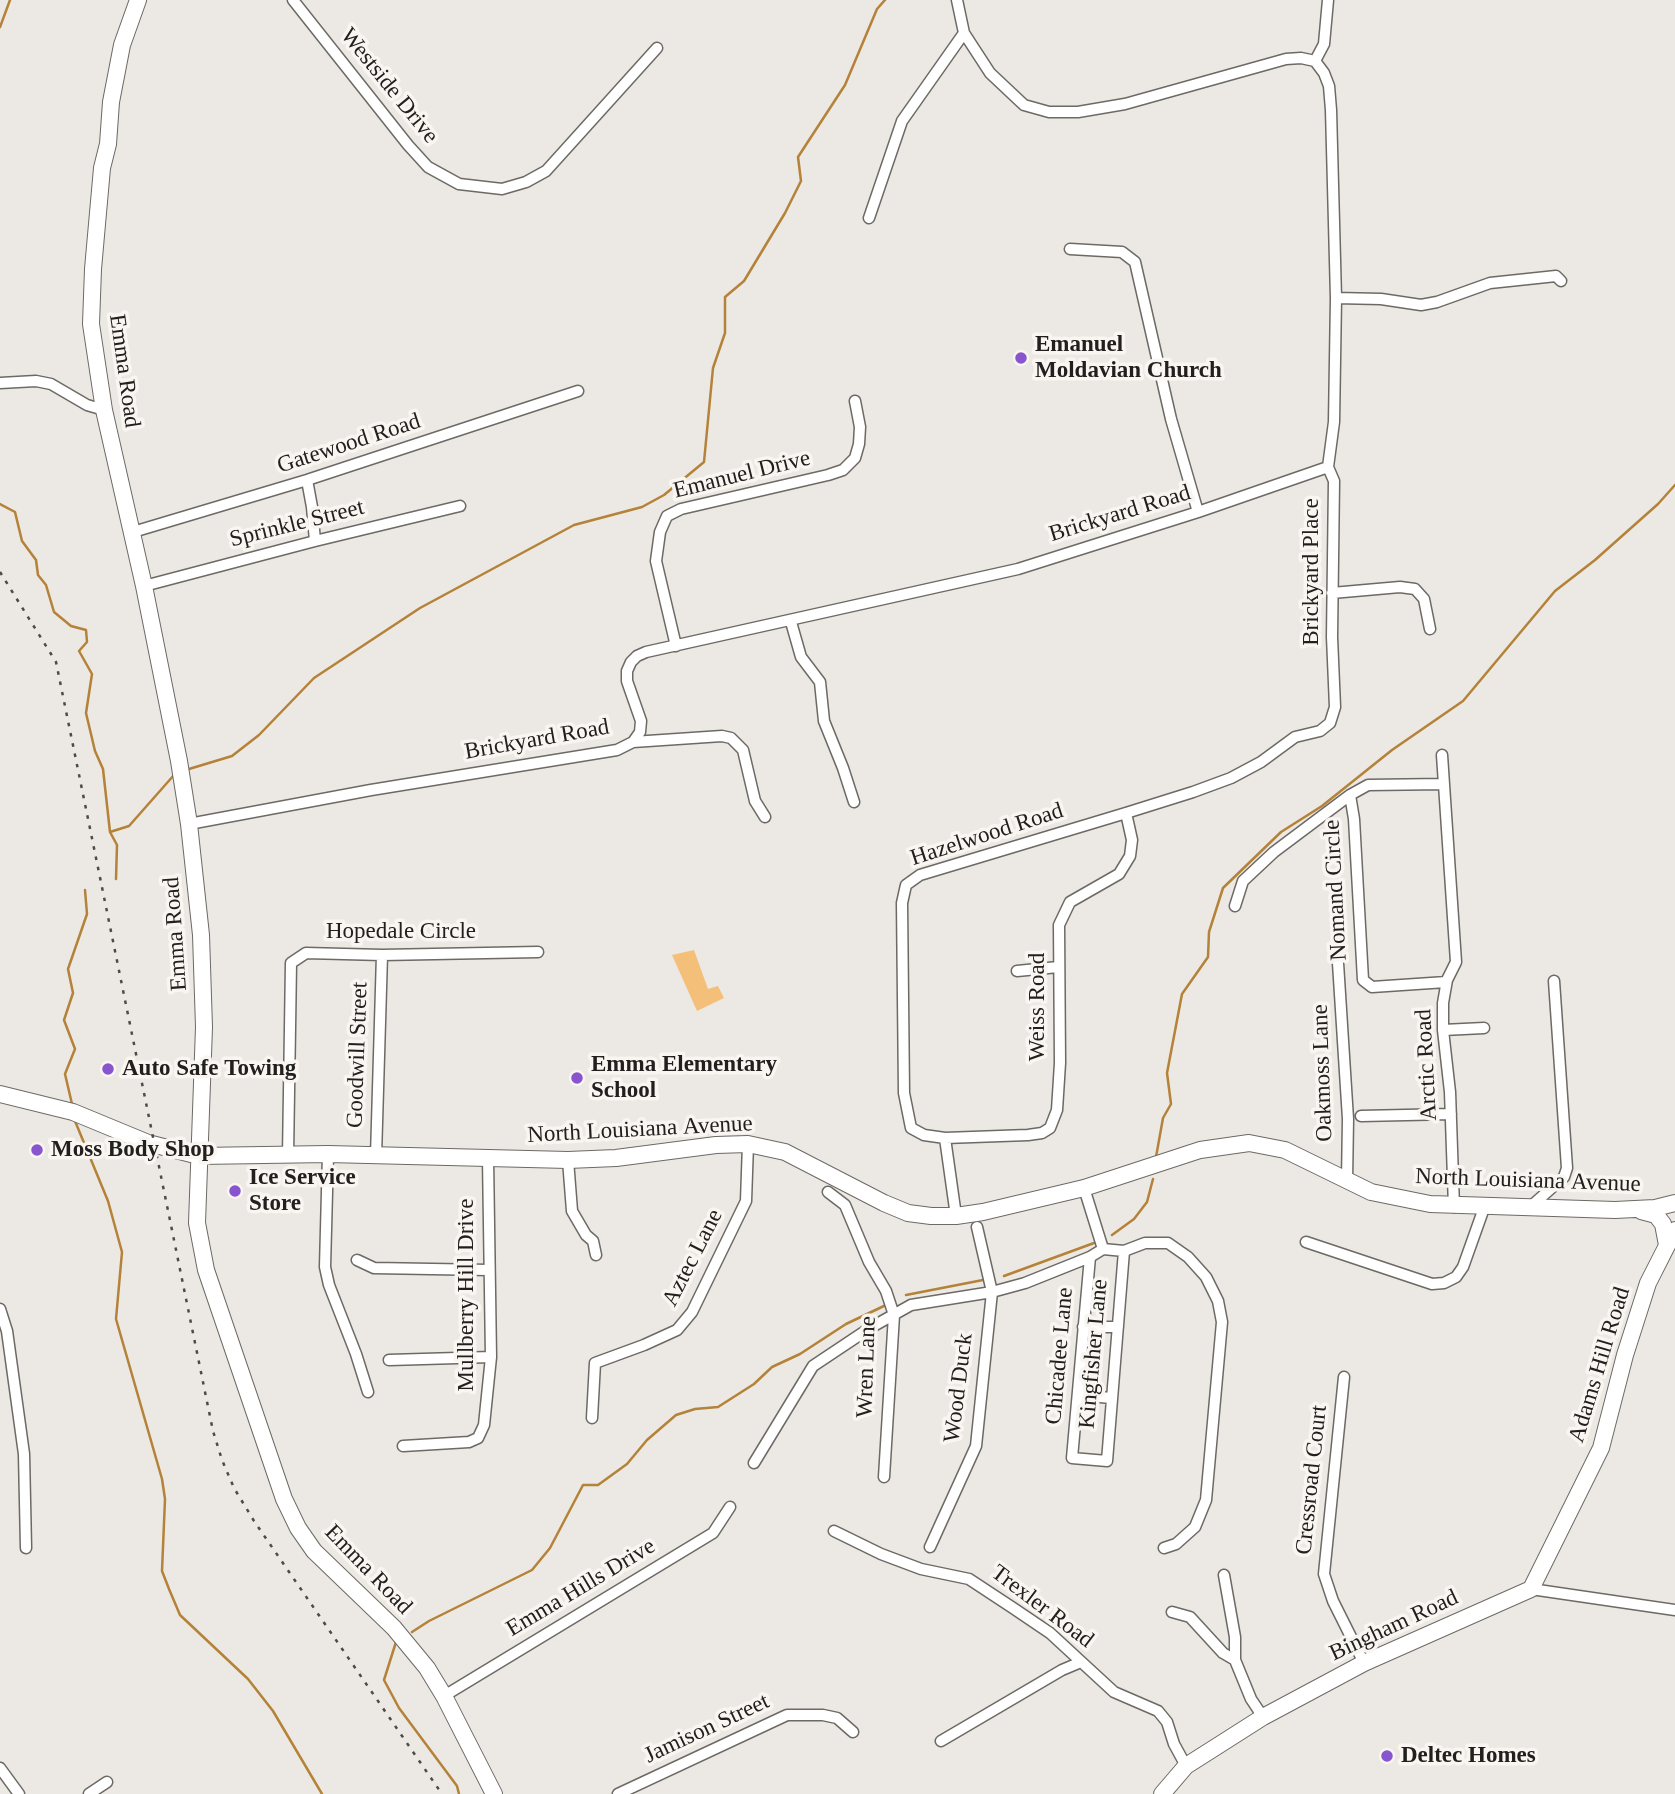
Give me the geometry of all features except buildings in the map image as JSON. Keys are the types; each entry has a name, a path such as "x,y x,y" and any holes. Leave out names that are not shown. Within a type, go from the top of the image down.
{"street":[{"name":"Emma Road","path":"138,0 122,45 111,102 108,144 102,167 91,324 104,410 133,532 180,761 189,824 201,935 204,1027 197,1223 207,1276 284,1499 299,1528 314,1551 394,1628 426,1668 444,1696 494,1794"},
{"name":"Westside Drive","path":"293,0 408,145 428,167 459,184 502,189 526,182 545,171 657,48"},
{"path":"957,0 964,33 990,73 1024,105 1049,112 1125,104 1286,59 1315,61 1329,86 1332,110 1336,298 1334,422 1328,467"},
{"path":"1315,61 1327,33 1328,0"},
{"path":"869,218 902,121 964,33"},
{"path":"1070,249 1122,252 1135,262 1171,419 1198,512"},
{"path":"1336,298 1381,299 1421,305 1499,281 1556,276 1561,281"},
{"path":"0,383 36,381 51,384 87,405 104,410"},
{"name":"Gatewood Road","path":"133,532 307,480 578,391"},
{"name":"Emanuel Drive","path":"676,646 656,556 662,526 667,516 681,509 843,470 855,458 859,444 860,427 855,401"},
{"name":"Brickyard Road","path":"189,824 371,790 617,750 633,742 640,732 641,721 627,681 631,662 646,652 790,622 1017,569 1198,512 1328,467"},
{"name":"Brickyard Place","path":"1328,467 1334,481 1333,679"},
{"path":"307,480 315,541"},
{"name":"Sprinkle Street","path":"144,586 460,506"},
{"path":"1332,593 1400,586 1416,589 1424,599 1430,629"},
{"path":"790,622 801,657 820,682 824,722 854,802"},
{"name":"Hazelwood Road","path":"945,1138 923,1135 911,1128 904,1093 902,904 906,885 920,875 1194,792 1231,778 1261,762 1295,737 1320,731 1330,723 1335,707 1333,679"},
{"path":"633,742 695,737 731,738 743,750 755,801 765,817"},
{"name":"Arctic Road","path":"1443,755 1455,962 1446,982 1443,1003 1454,1207"},
{"path":"1235,906 1243,881 1274,852 1350,795 1368,785 1444,784"},
{"name":"Nomand Circle","path":"1350,795 1354,819 1363,981 1372,986 1446,982"},
{"name":"Weiss Road","path":"945,1138 1028,1135 1042,1133 1050,1128 1057,1110 1060,1063 1059,925 1070,902 1119,874 1130,856 1132,840 1126,813"},
{"name":"Hopedale Circle","path":"288,1156 291,962 306,953 382,955 538,952"},
{"name":"Goodwill Street","path":"376,1156 382,955"},
{"name":"Oakmoss Lane","path":"1338,963 1348,1119 1347,1181"},
{"path":"1017,971 1058,967"},
{"path":"1530,1208 1565,1177 1567,1168 1554,981"},
{"path":"1443,1030 1484,1028"},
{"name":"North Louisiana Avenue","path":"0,1094 73,1112 153,1145 199,1156 328,1154 568,1160 616,1158 716,1145 748,1144 785,1152 884,1203 908,1213 931,1216 956,1216 1084,1188 1200,1150 1249,1143 1285,1150 1371,1192 1404,1200 1484,1208 1632,1209 1675,1203"},
{"path":"1361,1116 1451,1114"},
{"path":"945,1138 956,1216"},
{"name":"Aztec Lane","path":"592,1418 595,1363 677,1330 692,1312 746,1201 748,1144"},
{"path":"328,1154 325,1267 368,1392"},
{"name":"Mullberry Hill Drive","path":"403,1446 468,1442 478,1438 484,1425 491,1357 488,1158"},
{"path":"568,1160 572,1211 586,1235 593,1241 596,1255"},
{"path":"1084,1188 1104,1249"},
{"name":"Wren Lane","path":"828,1192 845,1205 869,1262 886,1291 894,1315 884,1477"},
{"path":"1306,1242 1432,1284 1444,1283 1456,1277 1463,1267 1484,1208"},
{"path":"1632,1209 1656,1215 1671,1237"},
{"name":"Wood Duck","path":"930,1547 976,1446 992,1292 977,1227"},
{"name":"Adams Hill Road","path":"1531,1589 1601,1448 1625,1354 1648,1283 1671,1237"},
{"path":"754,1463 813,1366 911,1305 992,1292 1026,1283 1104,1249 1124,1251 1145,1243 1168,1243 1188,1257 1206,1277 1218,1301 1222,1322 1206,1500 1195,1527 1177,1544 1164,1548"},
{"name":"Kingfisher Lane","path":"1107,1461 1124,1251"},
{"name":"Chicadee Lane","path":"1090,1257 1072,1458 1107,1461"},
{"path":"357,1260 374,1268 489,1270"},
{"path":"0,1309 7,1331 24,1454 26,1549"},
{"path":"1083,1327 1118,1328"},
{"path":"389,1360 491,1357"},
{"name":"Cressroad Court","path":"1344,1377 1324,1574 1333,1601 1364,1663"},
{"path":"1078,1395 1111,1398"},
{"name":"Emma Hills Drive","path":"444,1696 713,1533 730,1507"},
{"name":"Trexler Road","path":"834,1531 920,1569 969,1579 1050,1633 1114,1692 1158,1711 1167,1722 1178,1754 1186,1766"},
{"path":"1224,1575 1235,1637 1235,1660 1251,1699 1263,1717"},
{"path":"1531,1589 1675,1610"},
{"name":"Bingham Road","path":"1162,1794 1186,1766 1263,1717 1364,1663 1531,1589"},
{"path":"1172,1612 1190,1617 1223,1653 1235,1660"},
{"path":"941,1741 1062,1670 1081,1662"},
{"name":"Jamison Street","path":"618,1794 787,1715 823,1715 836,1718 853,1732"},
{"path":"0,1768 19,1794"},
{"path":"89,1794 107,1782"}],"shaded area":[{"path":"694,950 708,989 718,986 724,998 697,1011 672,955"}],"waterway":[{"path":"0,27 10,0"},
{"path":"189,769 232,756 259,735 314,678 420,608 574,525 642,507 664,495 704,462 713,368 725,333 725,297 744,281 785,213 801,181 798,157 845,85 877,9 885,0"},
{"path":"1156,1157 1163,1118 1171,1104 1167,1073 1182,994 1208,957 1209,932 1223,888 1281,832 1322,806 1392,750 1463,701 1555,591 1595,560 1658,504 1675,485"},
{"path":"0,504 15,512 22,541 36,560 38,575 46,585 54,612 71,626 86,630 87,642 79,651 92,674 86,713 95,751 103,769 110,832 117,845 116,879"},
{"path":"110,832 129,826 174,775"},
{"path":"72,1104 65,1074 75,1049 64,1020 73,993 68,969 87,914 85,890"},
{"path":"75,1121 108,1201 122,1252 116,1319 162,1479 165,1499 162,1571 180,1615 248,1679 273,1711 322,1794"},
{"path":"1112,1235 1134,1219 1147,1202 1153,1179"},
{"path":"1004,1276 1094,1243"},
{"path":"906,1295 983,1280"},
{"path":"412,1632 532,1570 550,1548 583,1485 598,1485 627,1464 647,1440 676,1415 695,1409 718,1407 754,1384 772,1367 800,1354 846,1324 886,1305"},
{"path":"396,1642 384,1680 399,1708 457,1786 459,1794"}],"railway":[{"path":"0,572 56,662 213,1431 222,1460 234,1488 254,1521 442,1794"}],"place":[{"name":"Emanuel Moldavian Church","path":"1021,358"},
{"name":"Auto Safe Towing","path":"108,1069"},
{"name":"Emma Elementary School","path":"577,1078"},
{"name":"Moss Body Shop","path":"37,1150"},
{"name":"Ice Service Store","path":"235,1191"},
{"name":"Deltec Homes","path":"1387,1756"}]}
